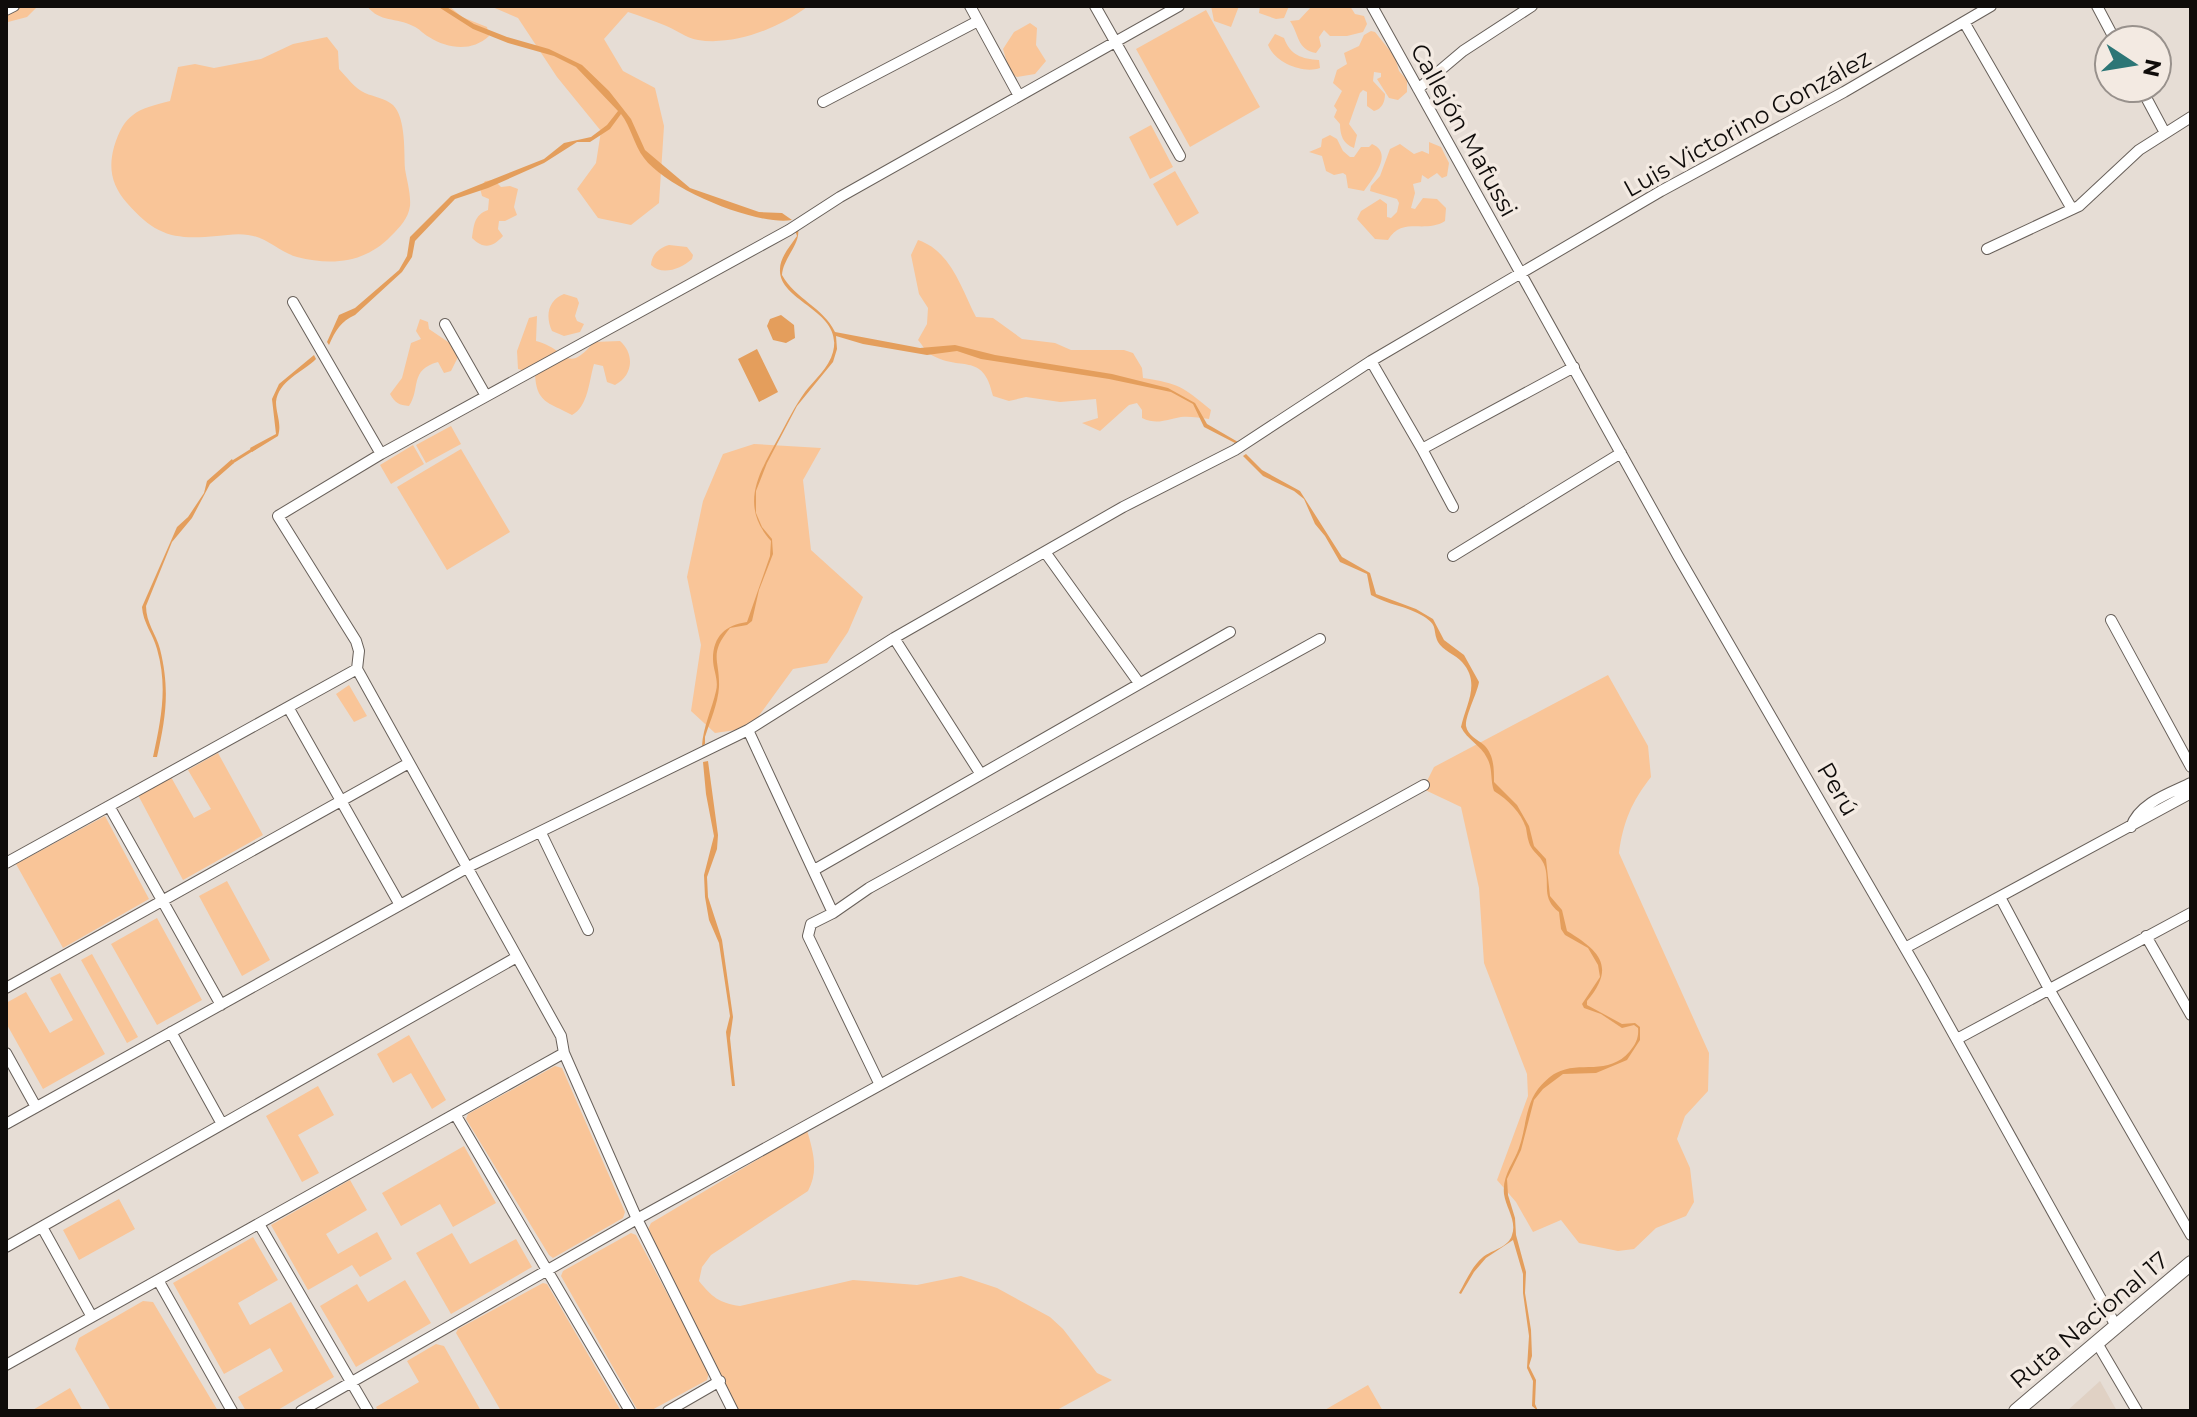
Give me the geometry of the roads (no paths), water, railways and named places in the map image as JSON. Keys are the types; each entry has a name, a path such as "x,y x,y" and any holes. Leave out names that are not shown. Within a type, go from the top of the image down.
{"street":[{"path":"6,10 14,6"},
{"path":"970,6 1019,96"},
{"path":"1095,6 1180,156"},
{"path":"733,1411 637,1219 564,1053 561,1036 357,669 359,651 356,641 278,516 381,454 789,230 840,197 1179,6"},
{"name":"Callejón Mafussi","path":"1372,6 1521,273"},
{"name":"Luis Victorino González","path":"6,1124 467,867 748,730 894,638 1123,507 1235,450 1371,361 1661,191 1858,85 1991,6"},
{"path":"2097,6 2107,24"},
{"path":"1418,89 1463,51 1524,7"},
{"path":"823,102 978,21"},
{"path":"1964,22 2072,209"},
{"path":"2150,104 2165,133"},
{"path":"1987,249 2072,209 2139,150 2191,117"},
{"name":"Perú","path":"1521,273 1957,1039 2116,1326"},
{"path":"293,302 381,454"},
{"path":"445,324 486,396"},
{"path":"1371,361 1453,507"},
{"path":"1422,449 1574,367"},
{"path":"1453,556 1621,453"},
{"path":"1045,552 1139,683"},
{"path":"2111,620 2191,767"},
{"path":"814,870 1230,632"},
{"path":"894,638 980,773"},
{"path":"880,1085 808,936 811,924 869,888 1320,639"},
{"path":"6,863 357,669"},
{"path":"288,707 400,905"},
{"path":"748,730 833,913"},
{"path":"6,988 409,763"},
{"path":"2131,827 2135,815 2156,800 2191,783"},
{"path":"301,1411 637,1219 1424,785"},
{"path":"1905,948 2191,793"},
{"path":"109,806 221,1005"},
{"path":"541,833 588,930"},
{"path":"2000,897 2049,989 2191,1235"},
{"path":"1957,1039 2191,913"},
{"path":"2146,936 2191,1015"},
{"path":"6,1247 517,957"},
{"path":"171,1032 222,1124"},
{"path":"6,1053 36,1107"},
{"path":"6,1365 564,1053"},
{"path":"455,1114 630,1411"},
{"path":"259,1224 368,1411"},
{"path":"42,1227 92,1317"},
{"name":"Ruta Nacional 17","path":"2016,1411 2189,1269"},
{"path":"158,1280 232,1411"},
{"path":"2097,1343 2137,1411"},
{"path":"668,1411 720,1381"}],"waterway":[{"path":"231,463 255,448"}]}
